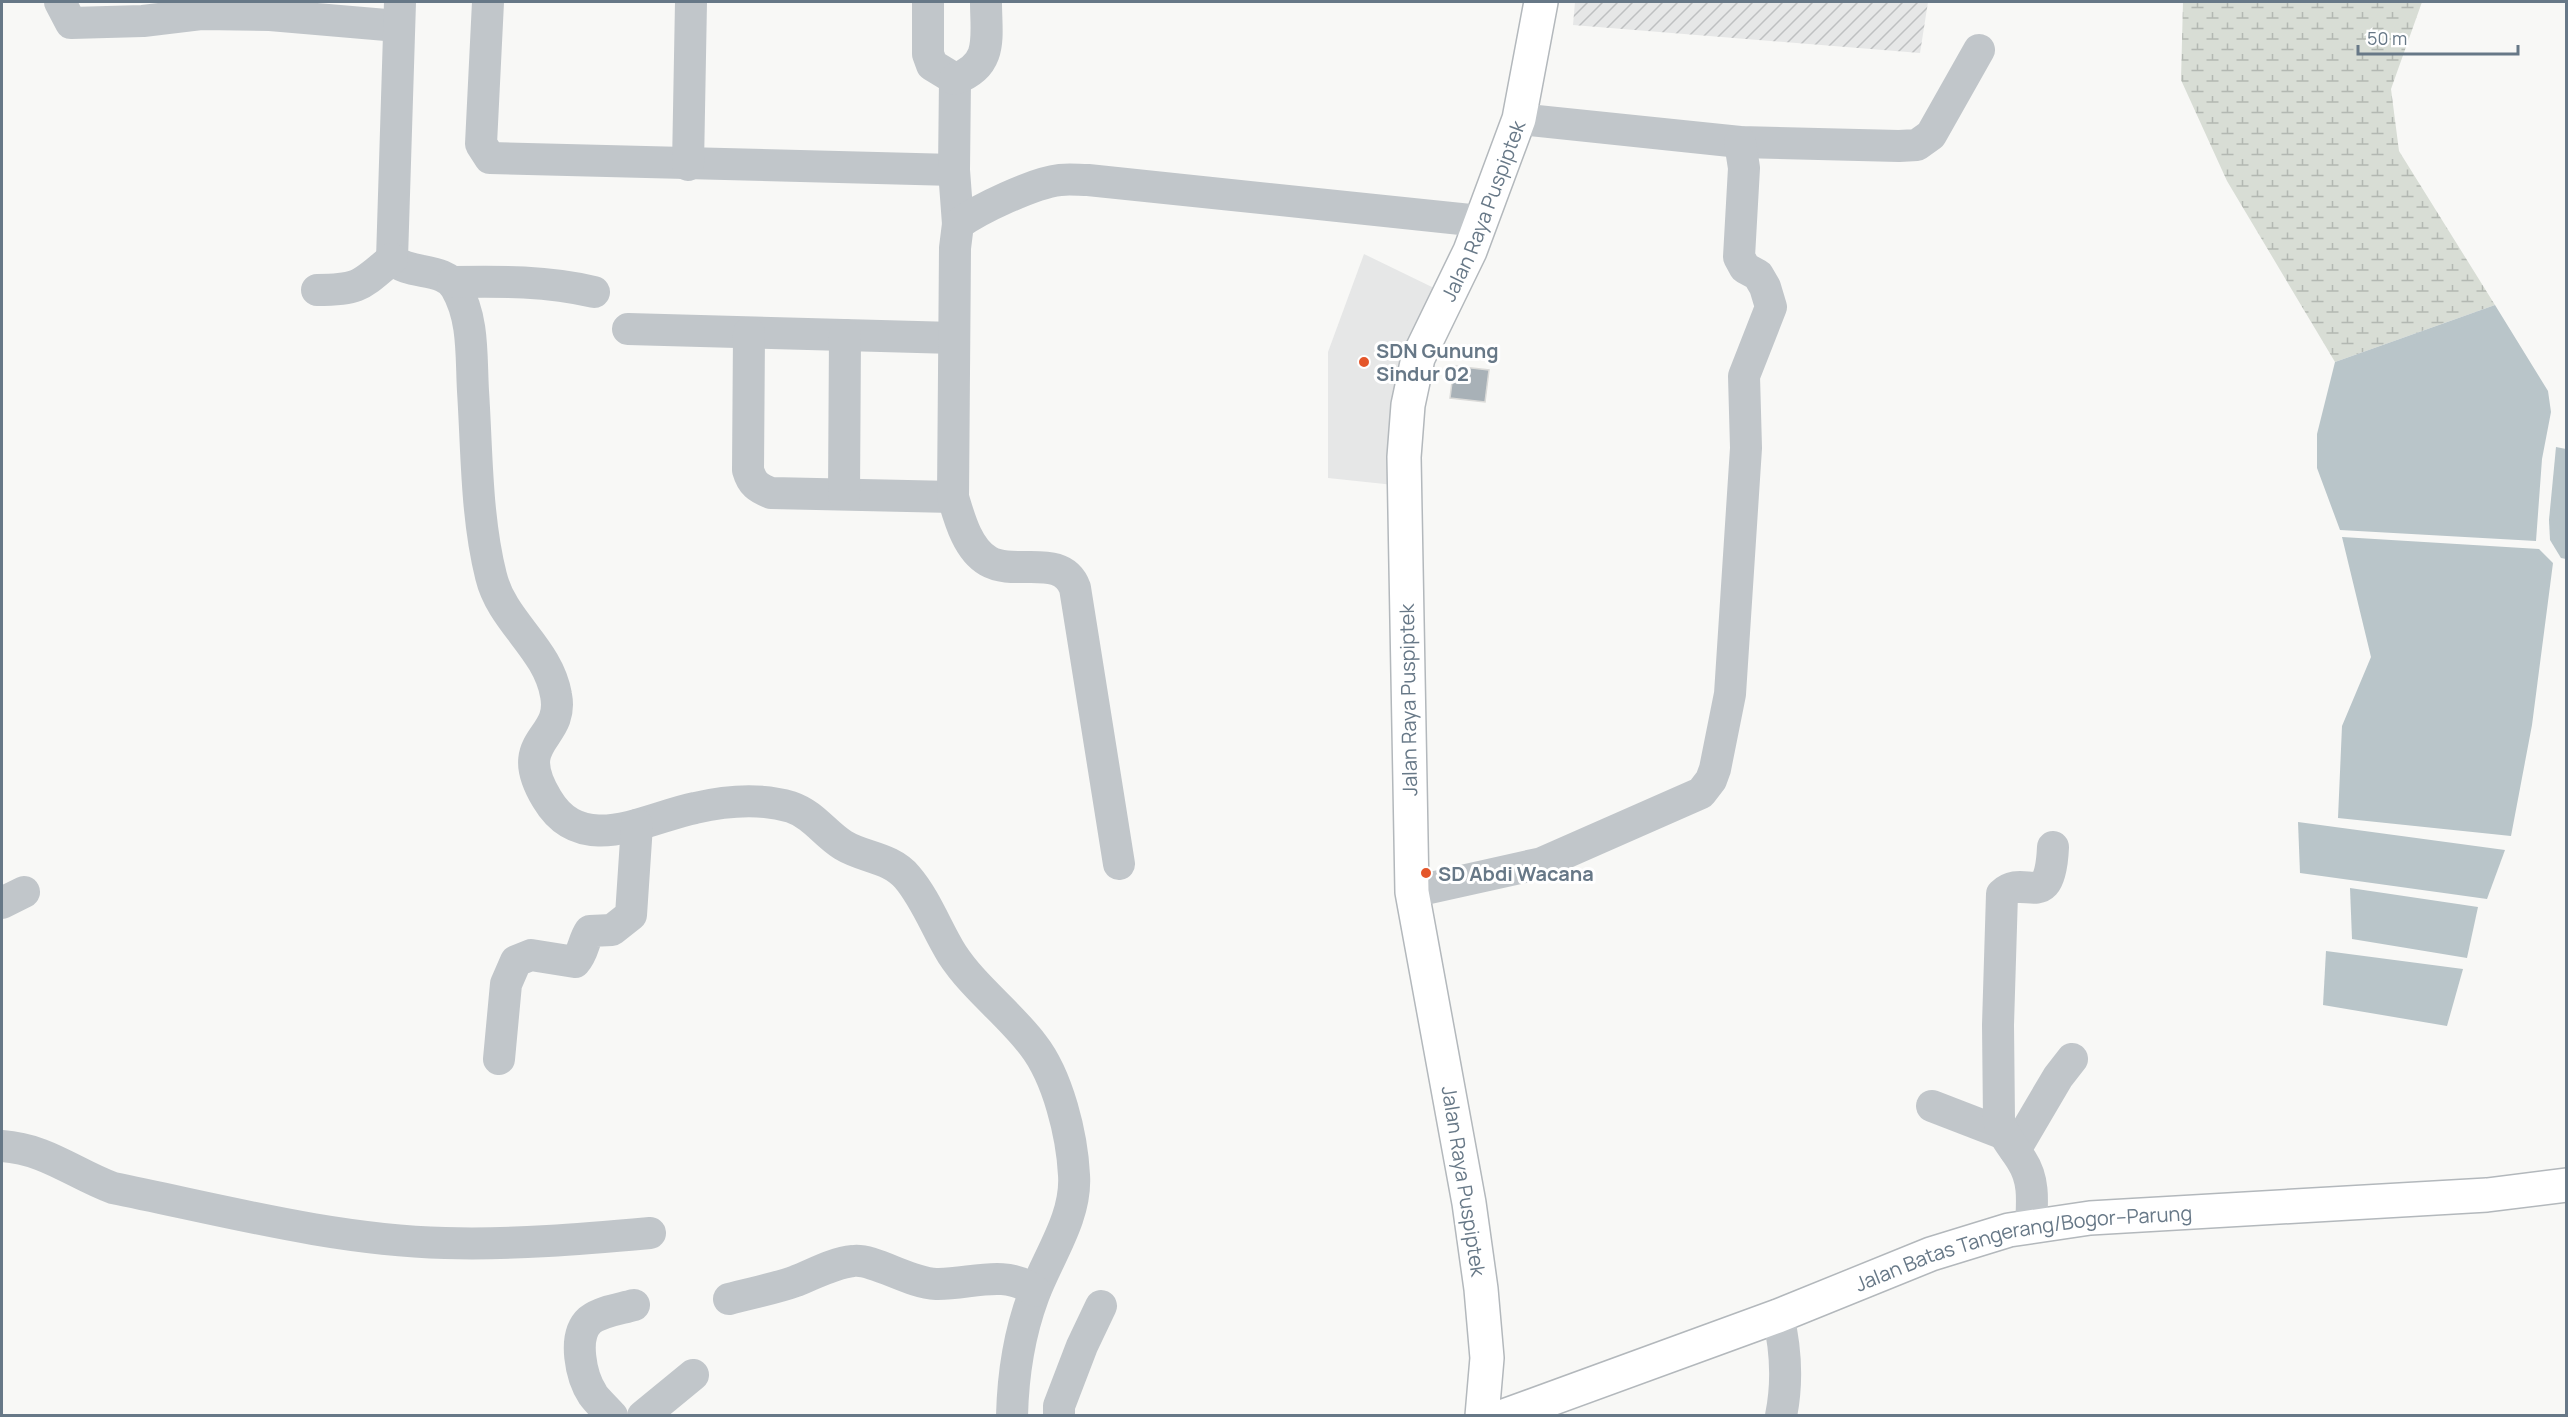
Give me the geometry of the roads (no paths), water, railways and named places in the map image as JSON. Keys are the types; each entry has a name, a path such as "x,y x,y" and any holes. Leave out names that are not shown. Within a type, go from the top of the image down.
{"main road":[{"name":"Jalan Raya Puspiptek","path":"1482,1416 1487,1358 1481,1289 1469,1203 1412,892 1404,457 1408,405 1418,358 1470,251 1519,119 1541,2"},
{"name":"Jalan Batas Tangerang/Bogor–Parung","path":"1504,1416 1778,1316 1931,1254 1970,1241 2031,1226 2090,1218 2487,1195 2566,1185"}],"street":[{"path":"60,2 71,23 143,21 201,14 399,14 392,259 367,282 357,287 344,290 317,290"},
{"path":"488,2 482,144 490,158 688,165 954,170"},
{"path":"688,165 691,2"},
{"path":"928,2 928,54 932,65 955,79"},
{"path":"955,79 978,67 984,54 986,2"},
{"path":"1519,119 1740,142 1917,145 1926,141 1935,129 1979,51"},
{"path":"955,79 954,170 958,224 955,248 953,497 966,534 976,550 988,561 1004,566 1053,568 1064,571 1071,577 1075,588 1119,864"},
{"path":"1412,892 1542,863 1701,793 1711,780 1730,694 1746,448 1744,376 1771,307 1765,287 1758,276 1745,268 1739,257 1744,168 1740,142"},
{"path":"958,224 972,214 1027,189 1059,180 1088,180 1480,221"},
{"path":"392,259 400,266 441,276 453,282 564,285 594,292"},
{"path":"453,282 469,319 481,522 490,575 496,595 507,613 548,668 557,699 556,713 551,726 536,748 533,764 537,783 551,806 569,822 584,829 601,831 637,825 693,808 734,802 765,802 792,808 814,818 841,844 889,862 910,880 954,957 1034,1045 1048,1069 1068,1138 1075,1179 1064,1226 1035,1291 1022,1328 1012,1388 1012,1416"},
{"path":"628,329 954,338"},
{"path":"749,333 748,470 752,482 771,493 953,497"},
{"path":"843,494 845,335"},
{"path":"499,1059 506,984 516,961 531,955 575,962 582,955 585,938 590,931 612,930 631,915 637,825"},
{"path":"2031,1226 2030,1181 2023,1162 2008,1142 1999,1120 1998,1025 2002,894 2010,889 2035,888 2045,884 2050,873 2053,848"},
{"path":"2008,1142 2072,1059"},
{"path":"1932,1106 2008,1142"},
{"path":"2,1146 19,1147 45,1155 87,1178 112,1188 337,1233 445,1243 571,1240 650,1233"},
{"path":"729,1299 793,1282 855,1260 921,1282 938,1284 1003,1279 1016,1281 1035,1291"},
{"path":"612,1416 592,1394 584,1374 581,1360 583,1329 589,1321 599,1315 634,1305"},
{"path":"1059,1416 1059,1406 1101,1306"},
{"path":"1778,1316 1785,1344 1785,1393 1781,1416"},
{"path":"643,1416 693,1374"}],"place":[{"name":"SDN Gunung Sindur 02","path":"1364,362"},
{"name":"SD Abdi Wacana","path":"1426,873"}]}
